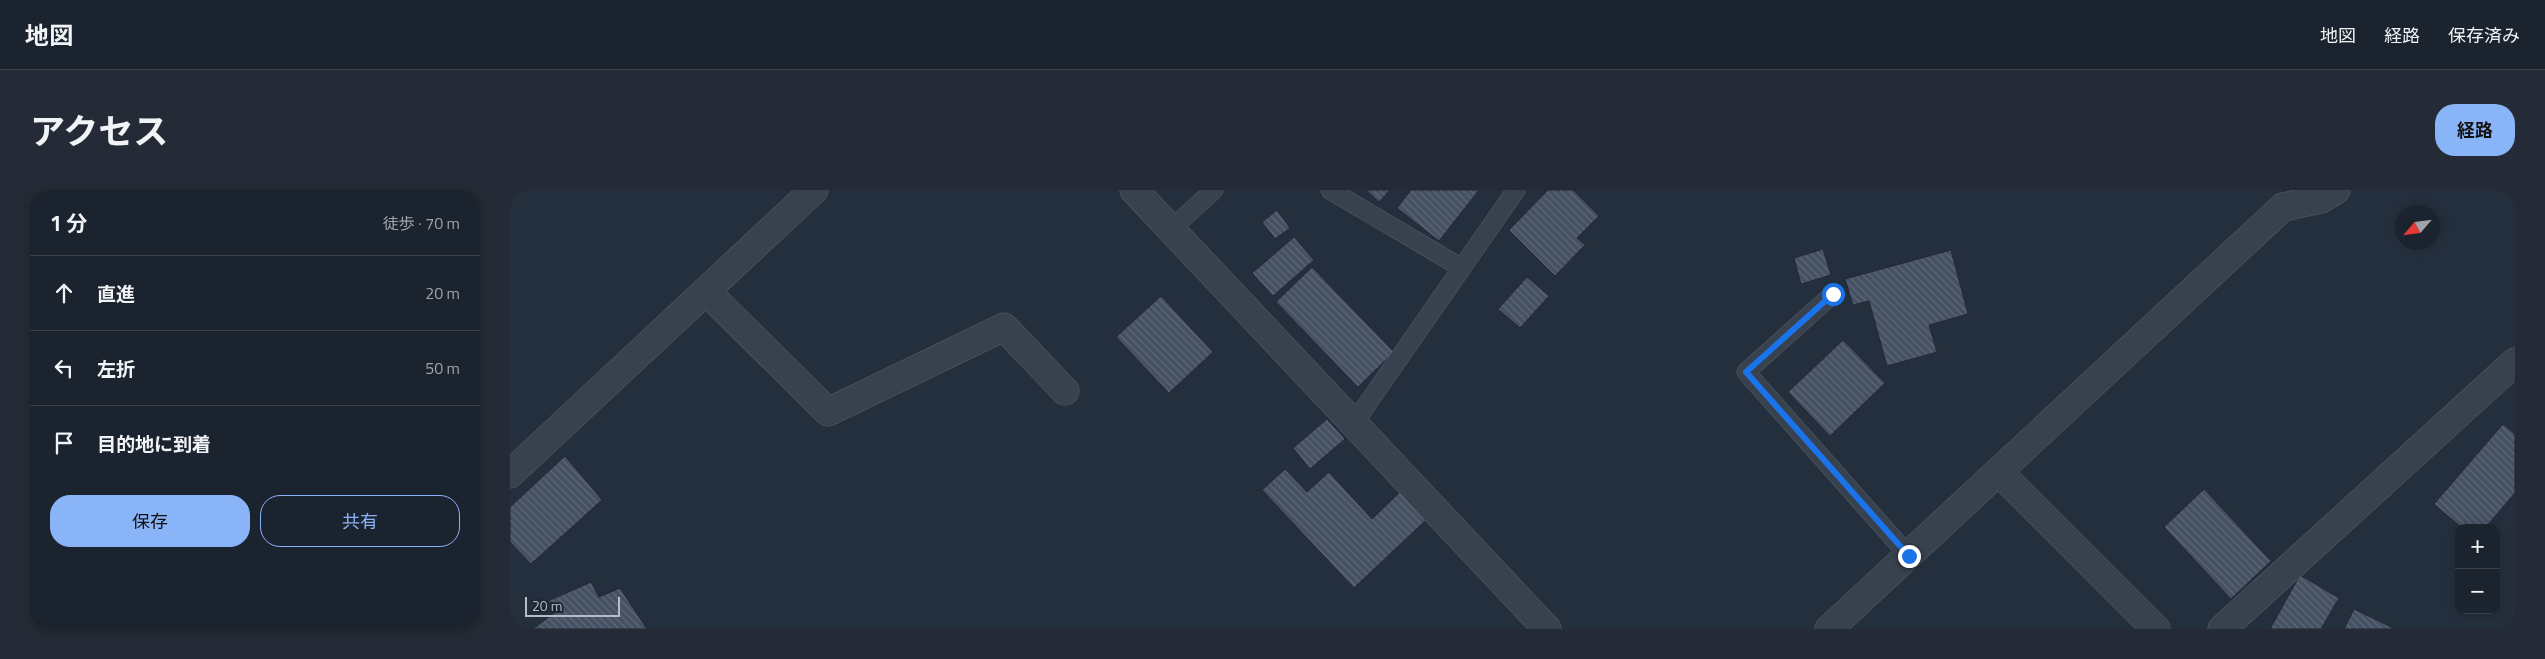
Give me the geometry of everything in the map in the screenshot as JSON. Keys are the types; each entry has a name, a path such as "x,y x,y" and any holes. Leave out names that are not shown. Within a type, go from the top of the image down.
{"street":[{"path":"510,474 814,190"},
{"path":"1134,190 1547,629"},
{"path":"1829,629 2000,473 2282,207 2321,199 2336,190"},
{"path":"706,291 828,412 1004,327 1065,391"},
{"path":"2222,629 2515,362"},
{"path":"2000,473 2156,629"}],"lane":[{"path":"1171,229 1214,190"},
{"path":"1330,190 1462,268"},
{"path":"1354,423 1516,190"},
{"path":"1833,294 1746,372 1909,556"}],"building":[{"path":"1366,190 1390,190 1379,202"},
{"path":"1411,190 1479,190 1439,241 1397,208"},
{"path":"1548,190 1573,190 1599,216 1577,238 1585,245 1555,276 1509,230"},
{"path":"1277,210 1290,228 1275,239 1262,222"},
{"path":"1294,237 1314,260 1273,296 1252,273"},
{"path":"1823,249 1831,275 1801,284 1794,258"},
{"path":"1951,250 1968,314 1929,325 1937,352 1887,366 1869,301 1853,305 1845,279"},
{"path":"1312,267 1394,352 1358,387 1276,302"},
{"path":"1527,277 1549,296 1520,328 1498,309"},
{"path":"1161,296 1213,352 1169,393 1116,337"},
{"path":"1843,340 1885,383 1830,436 1788,392"},
{"path":"1327,419 1345,439 1310,469 1293,448"},
{"path":"2503,424 2515,434 2515,493 2488,524 2457,524 2434,504"},
{"path":"565,456 602,500 531,564 510,542 510,507"},
{"path":"1285,469 1307,492 1329,472 1372,519 1400,492 1426,520 1354,588 1262,490"},
{"path":"2204,489 2271,561 2231,599 2164,527"},
{"path":"2300,575 2339,598 2321,629 2270,629"},
{"path":"591,582 599,597 620,588 647,629 533,629 554,613 548,601"},
{"path":"2354,609 2395,629 2344,629"}],"route":[{"path":"1833,294 1746,372 1909,556"}]}
